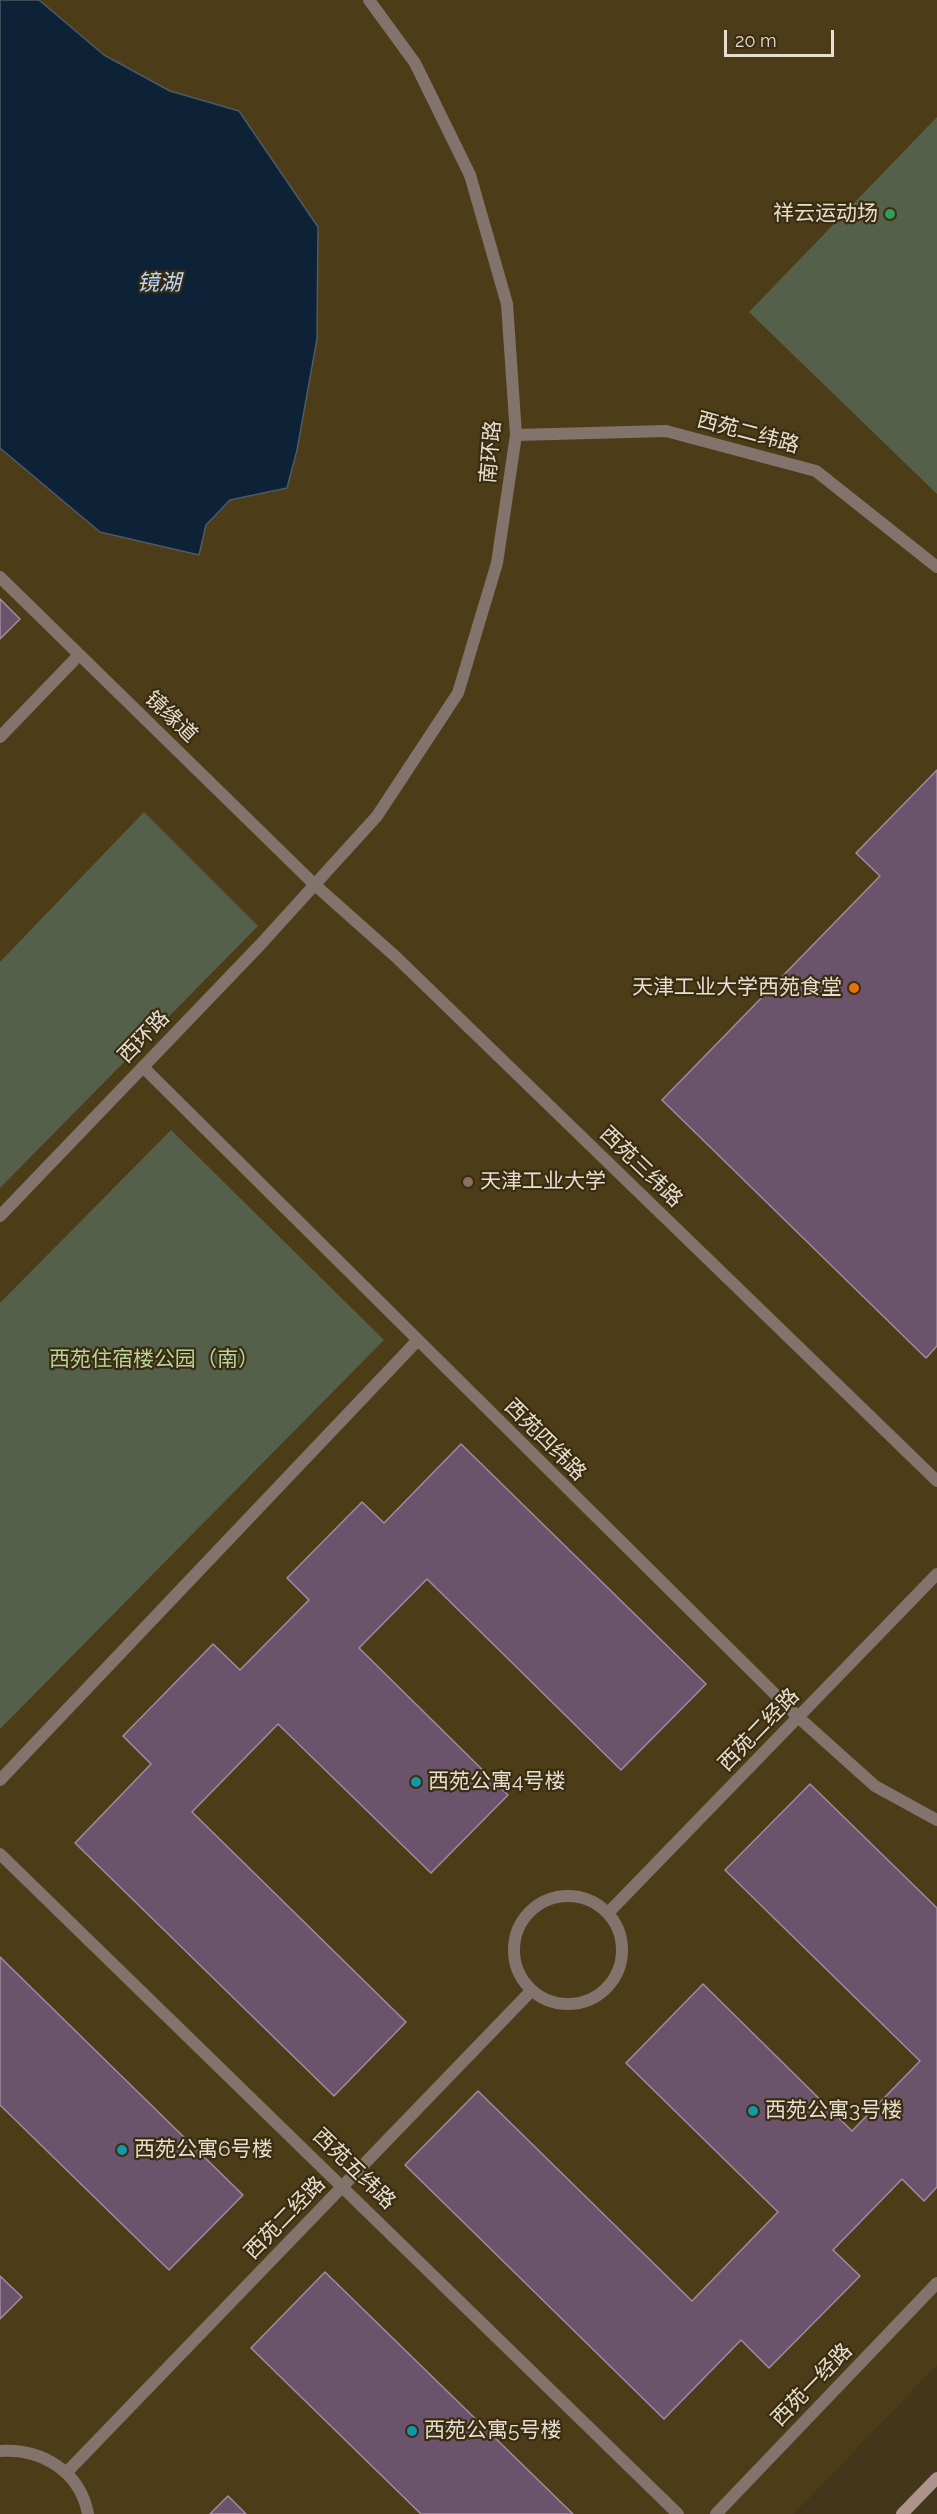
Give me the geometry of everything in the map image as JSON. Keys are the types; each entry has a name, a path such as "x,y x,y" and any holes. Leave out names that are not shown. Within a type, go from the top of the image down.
{"main road":[{"path":"902,2514 937,2478"}],"street":[{"name":"南环路","path":"315,885 377,816 458,693 497,563 516,435 507,304 470,175 415,63 369,0"},
{"name":"西苑二纬路","path":"516,435 666,431 816,471 937,567"},
{"name":"镜缘道","path":"0,578 315,885"},
{"path":"0,737 79,655"},
{"name":"西环路","path":"0,1216 315,885"},
{"name":"西苑三纬路","path":"315,885 396,957 937,1480"},
{"name":"西苑四纬路","path":"143,1067 798,1717 875,1786 937,1820"},
{"path":"0,1780 417,1341"},
{"name":"西苑二经路","path":"608,1913 937,1574"},
{"name":"西苑五纬路","path":"0,1854 678,2514"},
{"path":"558,1896 585,1899 608,1913 617,1928 622,1945 621,1962 614,1978 602,1992 587,2001 570,2004 552,2002 532,1990 523,1981 515,1965 513,1947 517,1929 527,1914 541,1902 558,1896"},
{"name":"西苑二经路","path":"66,2472 532,1990"},
{"name":"西苑一经路","path":"716,2514 937,2283"},
{"path":"0,2451 24,2451 47,2458 66,2472 80,2490 88,2514"}],"shaded area":[{"name":"天津工业大学","path":"0,0 937,0 937,2365 794,2514 0,2514"}],"green space":[{"name":"祥云运动场","path":"937,117 937,494 749,312"},
{"path":"144,812 258,926 0,1188 0,962"},
{"name":"西苑住宿楼公园（南）","path":"171,1130 384,1340 0,1729 0,1303"}],"water":[{"name":"镜湖","path":"0,0 39,0 104,55 170,91 239,111 318,227 317,339 297,450 287,488 230,500 206,525 199,555 100,532 0,448"}],"building":[{"path":"0,599 20,619 0,639"},
{"name":"天津工业大学西苑食堂","path":"937,770 937,1346 926,1358 662,1100 880,876 856,853"},
{"name":"西苑公寓4号楼","path":"461,1444 706,1684 621,1770 427,1579 359,1648 508,1795 431,1873 278,1724 192,1812 406,2022 334,2096 75,1843 151,1764 123,1736 213,1644 240,1670 309,1600 287,1578 362,1502 384,1523"},
{"name":"西苑公寓3号楼","path":"810,1784 937,1908 937,2187 924,2201 902,2179 833,2250 860,2276 769,2368 741,2340 664,2419 405,2165 478,2091 692,2301 778,2212 626,2063 703,1984 852,2131 920,2061 725,1870"},
{"name":"西苑公寓6号楼","path":"0,1957 243,2195 169,2270 0,2105"},
{"name":"西苑公寓5号楼","path":"325,2272 573,2514 421,2514 251,2348"},
{"path":"0,2276 22,2297 0,2319"},
{"path":"228,2496 246,2514 210,2514"}],"place":[{"name":"祥云运动场","path":"890,214"},
{"name":"天津工业大学西苑食堂","path":"854,988"},
{"name":"天津工业大学","path":"468,1182"},
{"name":"西苑公寓4号楼","path":"416,1782"},
{"name":"西苑公寓3号楼","path":"753,2111"},
{"name":"西苑公寓6号楼","path":"122,2150"},
{"name":"西苑公寓5号楼","path":"412,2431"}]}
